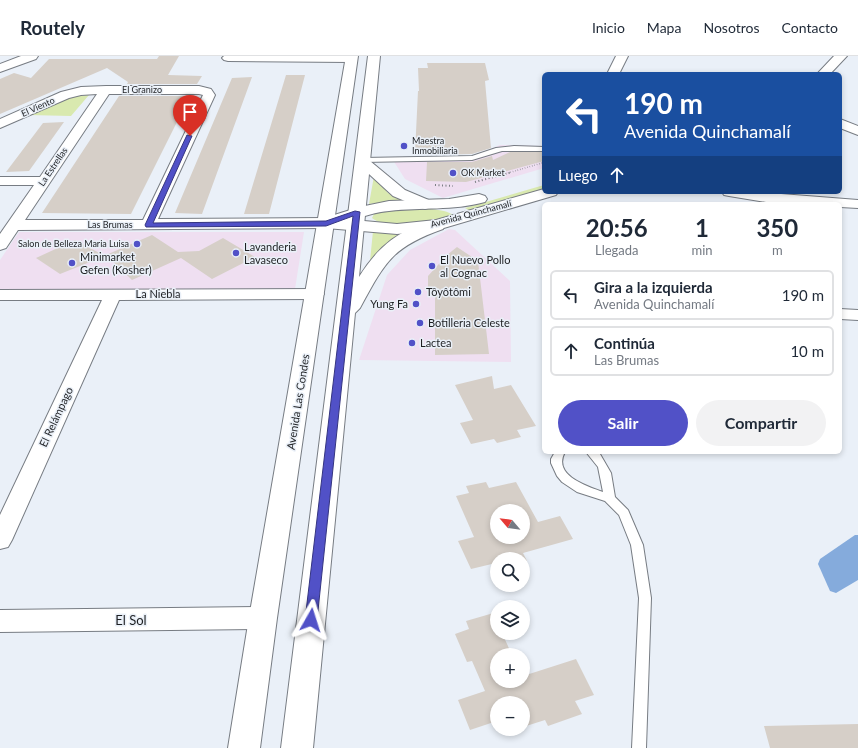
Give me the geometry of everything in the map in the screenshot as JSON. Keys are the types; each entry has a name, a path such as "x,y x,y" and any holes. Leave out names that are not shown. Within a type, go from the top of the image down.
{"main road":[{"path":"0,68 32,56"},
{"path":"296,748 346,316 374,56"},
{"path":"825,72 841,56"},
{"name":"Avenida Las Condes","path":"244,748 263,618 352,57"},
{"path":"363,162 398,193 432,205 456,210 458,214 457,218"},
{"name":"Avenida Quinchamalí","path":"326,224 356,220 385,205 457,204 542,181"},
{"name":"Avenida Quinchamalí","path":"356,220 397,229 437,225 543,194"},
{"path":"346,316 374,267 389,250 405,238 437,225"}],"street":[{"path":"614,72 622,56"},
{"path":"228,58 352,57"},
{"name":"El Granizo","path":"76,92 106,90 198,90 207,92 209,95 148,225"},
{"name":"La Estrellas","path":"0,245 106,90"},
{"name":"El Viento","path":"0,124 65,95 76,92"},
{"path":"842,124 858,131"},
{"path":"0,181 44,181"},
{"path":"740,194 786,202"},
{"path":"842,204 858,204"},
{"name":"Las Brumas","path":"13,225 326,224"},
{"name":"El Relámpago","path":"0,540 113,294"},
{"name":"La Niebla","path":"0,295 315,294"},
{"path":"842,314 858,315"},
{"name":"El Sol","path":"0,621 263,618"}],"lane":[{"path":"363,162 472,158 482,157 496,150 542,149"},
{"path":"559,454 556,459 556,463 566,479 587,492 609,498 624,513 637,545 645,598 639,748"},
{"path":"593,454 603,464 609,498"}],"path":[{"path":"475,182 540,164"},
{"path":"436,185 455,186"}],"shaded area":[{"path":"500,145 542,146 542,169 443,198 405,179 391,157 475,156"},
{"path":"449,229 455,230 510,281 511,362 359,360 387,275 410,250"},
{"path":"19,232 304,232 295,289 0,289 0,260"}],"green space":[{"path":"89,95 71,116 28,115 70,97"},
{"path":"374,176 388,193 403,200 369,204"},
{"path":"542,186 542,191 470,211 465,208"},
{"path":"409,208 438,210 453,215 423,223 400,225 389,225 372,218 374,214 382,211"},
{"path":"373,231 392,234 405,234 380,250 370,261"}],"water":[{"path":"855,535 858,535 858,580 836,593 830,591 818,564 820,559"}],"building":[{"path":"159,56 179,56 168,75 202,76 197,84 127,84 128,82 107,68 0,114 0,79 14,73 31,78 49,59 157,59"},
{"path":"427,63 485,63 489,80 485,81 491,148 472,154 428,155 428,153 415,153 419,91 418,68 428,68"},
{"path":"286,75 305,75 269,214 244,214"},
{"path":"252,77 202,214 175,213 232,78"},
{"path":"119,96 190,96 131,214 42,213"},
{"path":"64,122 29,171 6,172 43,123"},
{"path":"510,152 542,152 542,162 466,182 426,181 427,162 472,162 492,156 493,160"},
{"path":"152,235 178,252 199,251 223,238 255,257 212,279 181,258 132,280 106,255"},
{"path":"75,240 105,256 60,274 36,258"},
{"path":"457,247 478,261 489,354 435,355 435,294 428,294 428,276 447,255"},
{"path":"492,376 494,389 511,385 536,426 517,430 521,437 497,443 494,439 471,444 460,423 473,420 455,385"},
{"path":"486,482 489,488 516,482 528,504 490,504 490,544 530,544 530,507 538,522 560,516 573,539 527,552 490,552 490,564 471,569 458,541 474,537 456,496 469,493 466,486"},
{"path":"490,614 490,640 505,640 509,648 490,648 490,688 530,688 530,674 576,659 594,695 575,701 582,714 548,726 545,720 530,725 530,696 490,696 490,723 470,730 458,700 485,691 472,661 467,662 455,634 469,629 466,621"},
{"path":"858,724 858,748 770,748 764,726"}],"place":[{"name":"Maestra Inmobiliaria","path":"404,146"},
{"name":"OK Market","path":"453,173"},
{"name":"Salon de Belleza Maria Luisa","path":"137,244"},
{"name":"Lavanderia Lavaseco","path":"236,253"},
{"name":"Minimarket Gefen (Kosher)","path":"72,263"},
{"name":"El Nuevo Pollo al Cognac","path":"432,266"},
{"name":"Tôyôtômi","path":"418,292"},
{"name":"Yung Fa","path":"416,304"},
{"name":"Botilleria Celeste","path":"420,323"},
{"name":"Lactea","path":"412,343"}],"route":[{"path":"190,136 148,225 326,224 357,212 311,620"}]}
